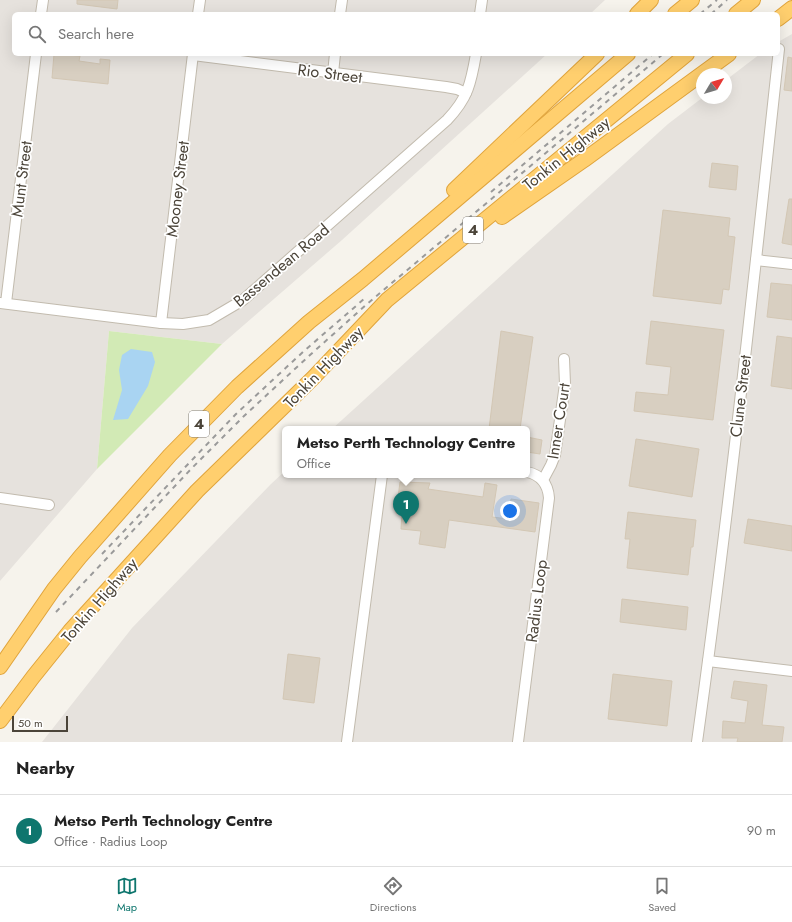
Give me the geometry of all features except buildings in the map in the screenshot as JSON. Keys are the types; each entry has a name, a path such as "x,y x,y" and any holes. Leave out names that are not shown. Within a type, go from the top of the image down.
{"highway":[{"path":"639,12 651,0"},
{"path":"677,12 692,0"},
{"path":"738,12 753,0"},
{"path":"780,17 792,8"},
{"path":"363,279 595,56"},
{"name":"4","path":"1,665 63,578 170,455 243,382 309,322 363,279 626,56"},
{"name":"Tonkin Highway","path":"0,721 70,631 197,491 313,378 387,300 685,56"},
{"path":"313,378 398,301 475,236 584,160 726,56"},
{"path":"0,731 33,677"}],"street":[{"path":"41,12 43,0"},
{"path":"198,12 200,0"},
{"path":"340,12 342,0"},
{"path":"480,12 482,0"},
{"name":"Munt Street","path":"3,303 36,56"},
{"name":"Mooney Street","path":"162,323 193,56"},
{"name":"Rio Street","path":"201,56 446,87 457,89 466,93"},
{"path":"333,73 335,56"},
{"name":"Bassendean Road","path":"3,303 162,323 184,324 209,320 243,300 447,120 459,108 472,80 476,56"},
{"name":"Clune Street","path":"697,742 756,260 778,56"},
{"path":"756,260 792,264"},
{"name":"Inner Court","path":"543,480 555,455 565,384 564,359"},
{"path":"530,472 543,480"},
{"path":"347,742 382,478"},
{"name":"Radius Loop","path":"518,742 549,504 549,493 543,480"},
{"path":"0,498 49,505"},
{"path":"708,662 792,671"}],"shaded area":[{"path":"0,0 605,0 592,12 12,12 12,56 545,56 342,240 222,344 109,331 97,469 0,581"},
{"path":"792,34 792,742 42,742 132,628 282,474 282,478 530,478 530,426 335,426 668,124 696,103 696,104 732,104 732,75 757,56 780,56 780,41"}],"green space":[{"path":"109,331 222,344 97,469"}],"water":[{"path":"131,349 152,352 155,362 148,386 128,419 113,420 122,390 119,370 122,355"}],"railway":[{"path":"702,12 717,0"},
{"path":"713,12 727,0"},
{"path":"491,192 651,56"},
{"path":"56,612 192,468 244,416 310,355 367,304 661,56"},
{"path":"102,554 236,414 304,351 364,299"}],"place":[{"name":"Metso Perth Technology Centre","path":"406,524"}]}
